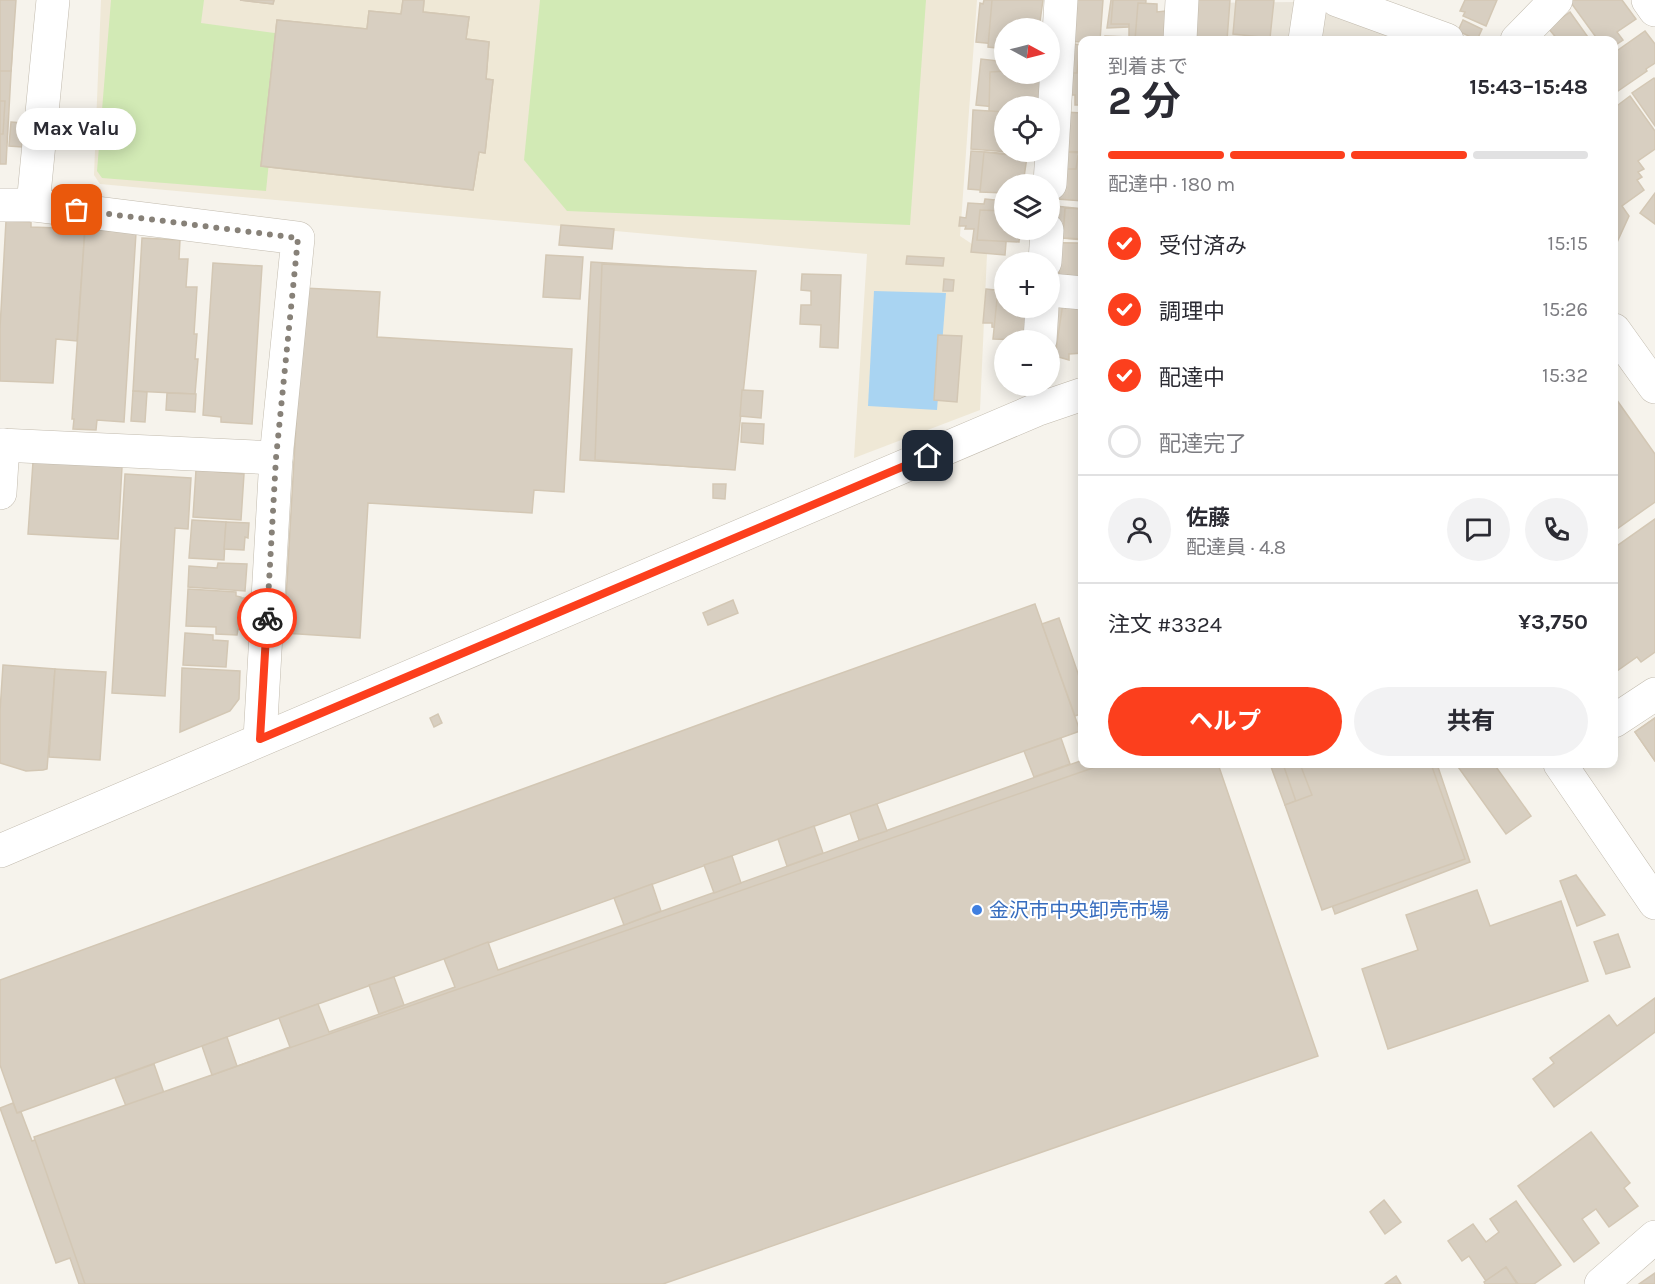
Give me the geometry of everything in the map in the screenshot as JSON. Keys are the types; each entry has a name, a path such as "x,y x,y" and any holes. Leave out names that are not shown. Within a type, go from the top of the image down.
{"street":[{"path":"33,205 54,0"},
{"path":"1051,174 1061,0"},
{"path":"1180,36 1182,0"},
{"path":"1306,36 1311,0"},
{"path":"1337,0 1436,36"},
{"path":"1521,36 1556,0"},
{"path":"1648,0 1655,10"},
{"path":"0,206 33,205 298,238 276,458 260,739"},
{"path":"1060,291 1078,293"},
{"path":"1618,336 1655,387"},
{"path":"0,850 260,739 1037,398 1078,394"},
{"path":"0,493 1,445 276,458"},
{"path":"1618,718 1655,694"},
{"path":"1563,768 1655,903"},
{"path":"1601,1284 1655,1237"}],"shaded area":[{"path":"101,0 977,0 960,236 987,254 980,410 854,458 867,254 100,184 94,175"},
{"path":"1298,2 1294,36 1191,36 1194,3"},
{"path":"1324,8 1409,36 1314,36"}],"green space":[{"path":"111,0 204,0 201,23 282,34 266,191 102,178 97,171"},
{"path":"540,0 926,0 910,225 567,211 524,160"}],"water":[{"path":"874,291 946,293 937,410 868,406"}],"building":[{"path":"0,0 15,0 6,164 0,164"},
{"path":"0,0 16,0 11,71 0,71"},
{"path":"240,0 274,0 273,4"},
{"path":"240,0 274,0 273,4"},
{"path":"403,0 424,0 423,12 469,17 466,39 489,42 486,79 493,80 485,153 479,152 473,190 261,166 277,20 367,29 369,11 401,14"},
{"path":"403,0 424,0 423,12 469,17 466,39 489,42 486,79 493,80 485,153 479,152 473,190 261,166 277,20 367,29 369,11 401,14"},
{"path":"984,0 1013,0 1028,3 1027,18 994,18 994,44 976,42 980,3 983,4"},
{"path":"992,0 1043,0 1040,18 994,18 994,48 988,47"},
{"path":"1077,0 1103,0 1100,36 1078,36 1078,42 1060,41"},
{"path":"1111,0 1132,0 1129,27 1107,28"},
{"path":"1113,0 1146,0 1145,14 1153,14 1151,36 1129,36 1129,24 1111,24"},
{"path":"1188,0 1230,0 1227,36 1185,36"},
{"path":"1236,0 1274,0 1270,36 1233,34"},
{"path":"1465,0 1497,0 1486,26 1463,16 1465,12 1460,11"},
{"path":"1569,0 1622,0 1636,19 1617,32 1623,40 1618,43 1618,36 1595,36"},
{"path":"1138,3 1157,4 1157,12 1165,11 1164,36 1135,36"},
{"path":"1570,12 1587,36 1555,36 1548,28"},
{"path":"1463,20 1482,29 1479,36 1469,36 1458,31"},
{"path":"1645,31 1655,44 1655,63 1618,91 1618,50"},
{"path":"1073,44 1078,44 1078,93 1057,91"},
{"path":"981,59 994,61 994,84 1020,84 1019,96 994,96 994,107 976,105"},
{"path":"1078,65 1078,105 1075,105 1075,95 1065,95 1067,73 1077,73"},
{"path":"990,72 994,72 994,84 1043,84 1041,96 994,96 994,112 989,111"},
{"path":"1654,78 1655,80 1655,126 1632,93"},
{"path":"1630,96 1655,131 1655,149 1638,161 1644,169 1638,172 1642,177 1637,180 1644,190 1622,206 1629,216 1618,240 1618,105"},
{"path":"0,101 5,101 3,134 0,134"},
{"path":"973,110 994,111 994,151 971,149"},
{"path":"1063,112 1078,113 1078,152 1060,151"},
{"path":"11,122 23,123 22,147 9,146"},
{"path":"971,151 994,153 994,162 1011,162 1011,174 994,174 994,191 968,189"},
{"path":"984,152 994,153 994,162 1026,162 1024,174 994,174 994,193 980,192"},
{"path":"1065,152 1078,153 1078,199 1060,198 1060,174 1058,174"},
{"path":"1078,156 1078,201 1060,199 1058,169 1076,169"},
{"path":"1655,193 1655,224 1640,213"},
{"path":"985,199 994,200 994,240 1006,240 1005,252 994,252 994,254 971,252 974,229 959,226 960,217 966,218 968,203 984,204"},
{"path":"1060,207 1078,208 1078,240 1060,238"},
{"path":"1065,208 1078,209 1078,239 1063,238"},
{"path":"980,210 994,211 994,240 1019,240 1019,242 977,240"},
{"path":"6,221 31,222 31,227 85,229 77,341 56,339 53,383 0,381 0,328"},
{"path":"561,225 614,229 612,249 559,245"},
{"path":"85,229 136,233 124,422 97,420 96,430 73,429 74,419 72,419"},
{"path":"142,238 180,240 179,259 188,259 186,287 197,287 194,334 197,334 195,359 198,359 195,394 133,391"},
{"path":"1052,242 1078,244 1078,274 1060,273 1060,252 1051,252"},
{"path":"1061,243 1078,243 1078,276 1060,275"},
{"path":"546,255 583,257 580,299 543,297"},
{"path":"907,256 944,258 943,266 906,264"},
{"path":"591,262 741,271 729,469 580,460"},
{"path":"213,263 262,266 252,424 221,422 221,417 203,415"},
{"path":"602,264 756,271 735,470 595,460"},
{"path":"802,274 841,275 838,348 820,347 821,325 800,324 801,305 811,305 811,291 801,290"},
{"path":"944,279 954,280 953,291 943,291"},
{"path":"304,288 380,292 377,337 572,349 564,492 534,490 532,513 368,503 360,638 284,633"},
{"path":"986,289 994,290 994,318 1019,318 1018,329 992,327 992,323 983,323"},
{"path":"1060,298 1078,300 1078,350 1070,348 1060,354 1060,330 1051,330 1052,318 1060,318"},
{"path":"1063,303 1078,304 1078,353 1069,354 1069,360 1060,357 1059,330"},
{"path":"995,318 1031,318 1029,330 994,330 993,339"},
{"path":"938,335 962,336 957,402 934,400"},
{"path":"742,390 763,391 761,418 740,416"},
{"path":"133,391 147,392 145,422 131,421"},
{"path":"167,393 196,394 195,412 166,410"},
{"path":"1618,402 1655,454 1655,502 1618,528"},
{"path":"742,423 764,424 763,444 741,442"},
{"path":"33,462 122,467 118,539 28,534"},
{"path":"196,470 244,474 241,520 193,517"},
{"path":"125,474 191,478 188,529 175,528 165,696 112,693"},
{"path":"713,484 726,484 725,499 713,498"},
{"path":"1655,519 1655,652 1641,662 1637,657 1618,670 1618,545"},
{"path":"192,520 226,522 224,560 189,558"},
{"path":"226,522 249,523 244,550 224,549"},
{"path":"218,563 247,564 245,591 188,587 189,566 217,568"},
{"path":"188,589 236,592 236,596 245,598 244,630 238,629 237,635 216,634 216,627 186,626"},
{"path":"733,600 738,613 708,625 703,613"},
{"path":"1035,604 1078,725 1078,732 17,1113 0,1065 0,980"},
{"path":"1059,618 1078,673 1078,715 1075,716 1042,624"},
{"path":"185,633 213,635 213,640 228,641 226,667 183,665"},
{"path":"3,665 55,669 47,769 26,771 0,763"},
{"path":"182,668 240,671 239,699 230,711 180,732"},
{"path":"55,669 106,672 100,760 49,757"},
{"path":"438,714 442,723 434,727 430,718"},
{"path":"1655,718 1655,761 1635,732"},
{"path":"1655,718 1655,761 1635,732"},
{"path":"1061,738 1070,764 1034,777 1024,751"},
{"name":"金沢市中央卸売市場","path":"1078,762 1078,768 1201,768 1302,1047 649,1284 79,1284 70,1258 56,1263 0,1108 13,1103 17,1113 21,1112 32,1141 126,1106 115,1078 154,1064 164,1093 290,1047 279,1018 318,1004 329,1032 455,987 444,959 488,942 498,970"},
{"name":"金沢市中央卸売市場","path":"1093,768 1219,768 1318,1056 663,1284 85,1284 34,1137"},
{"path":"1271,768 1302,768 1312,795 1285,805"},
{"path":"1284,768 1438,768 1470,862 1335,914"},
{"path":"1302,768 1432,768 1465,859 1322,910 1285,805 1312,795"},
{"path":"1459,768 1497,768 1531,816 1506,834"},
{"path":"877,804 887,831 859,840 850,813"},
{"path":"814,826 823,853 787,866 778,839"},
{"path":"732,856 741,883 714,893 704,865"},
{"path":"1576,875 1605,915 1577,926 1560,881"},
{"path":"652,884 661,911 624,925 614,898"},
{"path":"1477,890 1490,926 1561,901 1588,981 1388,1049 1362,969 1418,950 1406,915"},
{"path":"1618,934 1630,967 1606,974 1594,942"},
{"path":"394,977 404,1005 379,1014 369,985"},
{"path":"1655,998 1655,1032 1554,1107 1533,1079 1554,1063 1550,1058 1609,1015 1617,1026"},
{"path":"227,1037 237,1066 212,1075 202,1046"},
{"path":"1591,1132 1630,1183 1624,1188 1638,1206 1609,1227 1596,1209 1582,1219 1599,1243 1574,1262 1518,1186"},
{"path":"1384,1200 1401,1222 1385,1234 1370,1212"},
{"path":"1516,1201 1561,1265 1534,1284 1518,1284 1506,1267 1486,1281 1469,1256 1462,1261 1448,1241 1473,1224 1486,1242 1499,1232 1490,1219"},
{"path":"1506,1267 1517,1284 1485,1284 1484,1282"},
{"path":"1655,1273 1655,1284 1639,1284"},
{"path":"1396,1276 1401,1284 1385,1284"}],"way so far":[{"path":"77,210 298,238 276,458 267,618"}],"place":[{"name":"Max Valu","path":"77,210"},
{"name":"金沢市中央卸売市場","path":"977,910"}],"route":[{"path":"267,618 260,739 928,456"}]}
